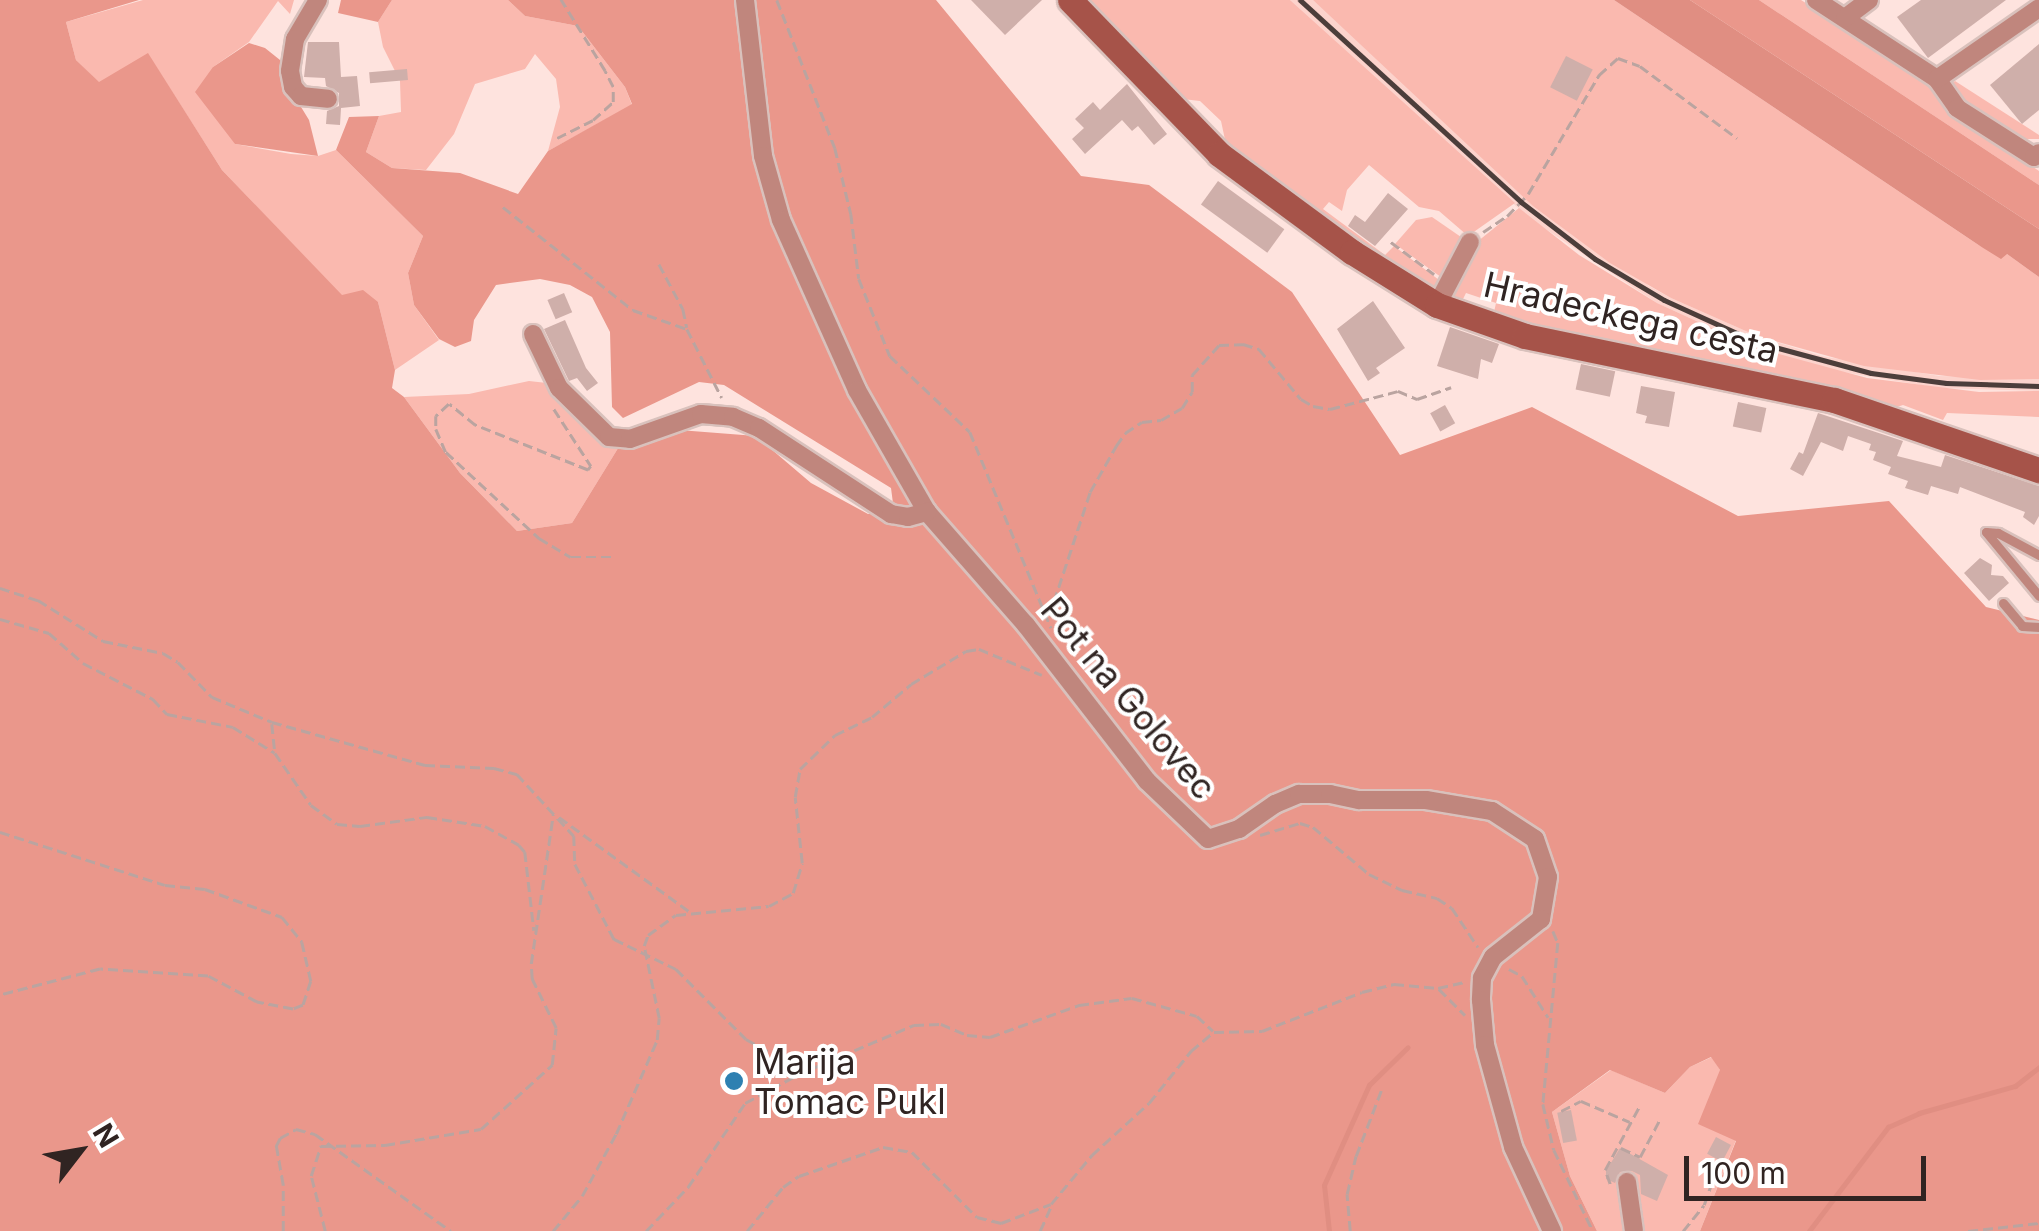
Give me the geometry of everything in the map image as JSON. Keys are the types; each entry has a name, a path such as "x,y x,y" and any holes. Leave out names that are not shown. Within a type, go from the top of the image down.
{"street":[{"path":"318,0 295,39 290,71 293,87 301,96 328,99"},
{"name":"Pot na Golovec","path":"745,0 763,156 781,220 857,390 927,512 1026,625 1148,781 1208,840 1239,829 1275,804 1299,794 1426,800 1492,810 1527,830 1542,850 1548,889 1542,920"},
{"name":"Hradeckega cesta","path":"1070,0 1218,154 1352,252 1543,340 1834,400 2039,470"},
{"path":"1816,0 1937,79 1956,108 2037,157"},
{"path":"1845,18 1869,0"},
{"path":"1937,79 2039,8"},
{"path":"1442,295 1470,242"},
{"path":"533,334 559,388 609,437 630,439 701,414 733,417 759,428 891,514 908,517 927,512"},
{"path":"1542,920 1492,957 1482,978 1485,1045 1512,1147 1552,1231"},
{"path":"1628,1188 1634,1231"}],"lane":[{"path":"2039,555 1998,533 1986,532 2039,596"},
{"path":"2003,603 2022,626 2039,627"}],"path":[{"path":"557,138 593,120 613,102 613,87 605,70 561,0"},
{"path":"777,0 835,148 851,214 859,279 890,356 970,432 1049,618 1053,636"},
{"path":"1470,242 1507,216 1528,194 1599,75 1618,58 1640,66 1737,138"},
{"path":"502,208 633,310 687,329"},
{"path":"1391,242 1442,295"},
{"path":"660,264 684,309 687,329 733,417"},
{"path":"1049,618 1090,492 1125,433 1182,408 1192,392 1192,375 1220,345 1243,344 1260,350 1301,399 1313,406 1330,409 1398,391 1417,399 1451,387"},
{"path":"548,398 591,466 588,470 475,425 449,404 436,416 436,429 446,452 539,538 571,557 615,557"},
{"path":"0,588 38,600 103,641 163,653 212,698 272,722 425,765 517,774 574,836 576,864 614,939 676,969 746,1039 793,1065 799,1074"},
{"path":"0,619 49,633 83,663 153,698 167,714 233,727 275,752 311,805 337,824 360,826 427,816 485,826 518,845 525,852 534,930"},
{"path":"553,1231 582,1196 616,1134 657,1040 659,1018 645,957 648,935 663,920 690,912 769,906 794,893 802,863 796,797 800,769 834,735 872,716 911,684 966,651 979,650 1017,668 1047,676"},
{"path":"272,722 275,752"},
{"path":"553,814 690,912"},
{"path":"325,1231 311,1176 315,1154 327,1144 385,1145 460,1136 481,1129 552,1065 557,1047 551,1011 532,979 534,930 553,814"},
{"path":"1239,829 1250,836 1300,823 1313,827 1369,874 1402,890 1437,898 1452,908 1471,942 1522,976 1548,1017"},
{"path":"0,832 165,885 205,889 282,917 302,942 311,981 303,1005 293,1009 257,1002 208,976 100,969 0,995"},
{"path":"1542,920 1558,942 1548,1017 1543,1104 1546,1126 1593,1231"},
{"path":"1040,1231 1051,1204 1092,1155 1149,1103 1191,1051 1214,1032 1262,1031 1362,992 1394,984 1438,988 1482,978"},
{"path":"1438,988 1462,1010 1485,1045"},
{"path":"646,1231 688,1187 745,1102 799,1074 914,1026 941,1024 975,1038 990,1037 1079,1006 1132,998 1197,1016 1214,1032"},
{"path":"1350,1231 1347,1194 1356,1156 1381,1091"},
{"path":"1561,1111 1581,1101 1631,1123"},
{"path":"1628,1188 1606,1182 1603,1176 1639,1107"},
{"path":"1619,1147 1640,1157 1660,1119"},
{"path":"282,1231 283,1185 276,1146 280,1138 296,1129 315,1134 451,1231"},
{"path":"747,1231 783,1187 799,1176 883,1146 912,1152 977,1217 990,1222 1001,1223 1051,1204"},
{"path":"1683,1231 1704,1206 1719,1162"},
{"path":"1968,1231 2039,1222"}],"shaded area":[{"path":"0,0 139,0 66,22 76,60 99,82 148,53 222,170 342,295 363,290 378,302 395,370 392,388 404,397 460,473 517,531 572,523 620,445 666,429 756,436 811,483 868,514 894,511 891,488 724,385 699,382 623,418 612,407 610,332 592,297 570,285 540,279 496,285 474,320 471,341 455,347 439,339 414,305 408,273 423,236 336,150 349,117 379,116 366,152 392,168 460,173 518,194 548,151 632,104 625,87 578,26 525,16 508,0 936,0 1081,176 1149,185 1292,292 1400,455 1532,407 1738,516 1889,501 1986,607 2039,620 2039,1231 1700,1231 1736,1141 1698,1124 1720,1070 1711,1057 1690,1067 1665,1093 1610,1070 1552,1112 1570,1176 1597,1231 0,1231"},
{"path":"143,0 294,0 290,14 278,1 249,42 213,67 235,144 318,156 336,150 423,236 408,273 414,305 439,340 395,370 378,302 342,296 222,170 148,54 99,83 76,60 66,22"},
{"path":"341,0 392,0 378,22 338,13"},
{"path":"392,0 508,0 525,16 578,26 625,87 632,105 548,151 560,107 556,79 535,54 525,69 475,84 454,134 426,170 392,168 366,152 379,116 401,112 400,81 383,47 378,22"},
{"path":"1081,0 1290,0 1515,203 1468,236 1439,211 1419,207 1369,165 1347,190 1342,211 1329,202 1323,209 1385,255 1394,246 1443,283 1437,293 1411,281 1227,149 1221,121 1200,101 1174,98"},
{"path":"1290,0 1313,0 1649,286 1671,298 1757,336 1821,356 1939,376 2039,379 2039,391 1939,388 1819,368 1753,347 1657,303 1529,218"},
{"path":"1313,0 1614,0 1980,246 2007,254 2039,277 2039,379 1980,380 1864,366 1757,336 1671,298 1610,263 1533,206"},
{"path":"1614,0 1690,0 2039,229 2039,277 2007,254 2001,259 1980,246"},
{"path":"1690,0 1759,0 2039,185 2039,229"},
{"path":"1759,0 1801,0 1929,82 1948,110 2039,171 2039,185"},
{"path":"249,43 265,48 285,64 290,89 309,120 318,156 235,144 195,92 213,67"},
{"path":"1955,81 2039,135 2039,139 2019,139 1962,102 1950,85"},
{"path":"1519,208 1579,255 1657,303 1753,347 1867,378 1979,392 2039,391 2039,417 1947,413 1943,420 1903,405 1888,410 1493,317 1496,303 1466,293 1461,303 1447,297 1472,246"},
{"path":"1432,217 1461,237 1462,245 1445,280 1395,244 1416,220"},
{"path":"529,381 547,383 620,445 572,523 517,531 460,473 404,397 469,394"},
{"path":"1712,1057 1720,1070 1736,1140 1700,1231 1597,1231 1570,1176 1552,1112 1611,1070 1665,1093 1690,1067"}],"building":[{"path":"971,0 1042,0 1005,35"},
{"path":"1921,0 2006,0 1928,58 1897,17"},
{"path":"308,42 339,42 341,77 357,76 360,106 341,108 340,125 326,124 327,111 339,106 339,93 326,86 325,78 304,77"},
{"path":"2039,44 2039,110 2022,124 1990,85"},
{"path":"1566,56 1593,70 1577,101 1550,87"},
{"path":"407,69 408,80 370,83 369,72"},
{"path":"1127,84 1167,134 1154,145 1138,126 1132,131 1122,120 1085,154 1072,139 1084,128 1075,119 1093,102 1100,110"},
{"path":"1218,181 1284,229 1267,253 1201,204"},
{"path":"1388,193 1408,209 1375,246 1348,226 1355,215 1365,222"},
{"path":"564,293 572,312 556,319 547,300"},
{"path":"1373,301 1405,348 1376,368 1380,373 1368,381 1337,329"},
{"path":"565,320 586,368 598,383 587,391 577,378 569,381 544,329"},
{"path":"1450,327 1499,344 1492,363 1481,359 1478,379 1437,366"},
{"path":"1581,364 1615,371 1610,397 1576,389"},
{"path":"1641,386 1675,392 1669,427 1645,423 1647,416 1636,413"},
{"path":"1738,402 1766,408 1761,432 1733,426"},
{"path":"1445,405 1455,423 1440,432 1430,413"},
{"path":"1818,413 1903,441 1897,456 1941,467 1945,455 2039,486 2039,516 2034,525 2023,517 2025,512 1960,487 1958,494 1931,486 1928,495 1905,488 1908,481 1888,474 1891,467 1873,460 1876,452 1869,450 1871,444 1848,436 1843,451 1821,442 1803,476 1790,469 1799,452 1803,454"},
{"path":"1980,558 1992,565 1991,575 2003,576 2009,583 1989,601 1964,573"},
{"path":"1571,1110 1577,1140 1563,1143 1557,1113"},
{"path":"1716,1137 1731,1145 1722,1162 1707,1154"},
{"path":"1620,1148 1668,1175 1657,1201 1641,1194 1640,1175 1632,1171 1620,1172 1615,1183 1606,1179 1606,1171"}],"waterway":[{"path":"1329,1231 1324,1185 1369,1085 1408,1047"},
{"path":"1809,1231 1888,1127 1919,1113 2015,1086 2039,1067"}],"railway":[{"path":"1300,0 1521,202 1595,259 1664,300 1756,342 1871,373 1946,383 2039,386"}],"place":[{"name":"Marija Tomac Pukl","path":"734,1081"}]}
